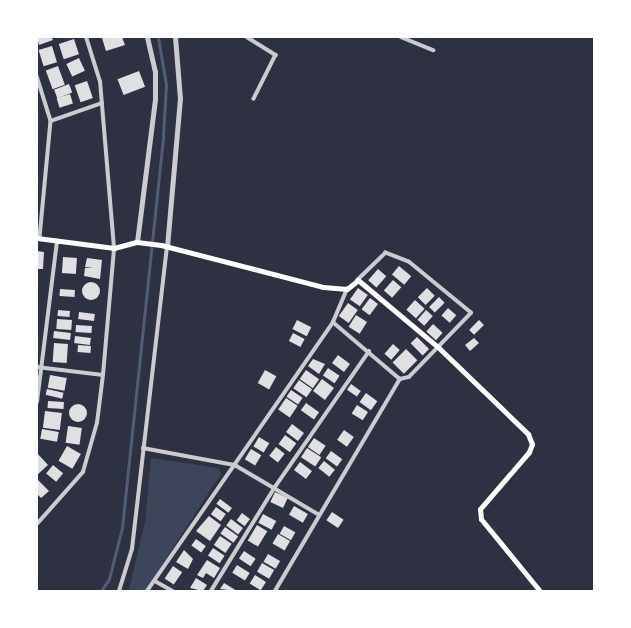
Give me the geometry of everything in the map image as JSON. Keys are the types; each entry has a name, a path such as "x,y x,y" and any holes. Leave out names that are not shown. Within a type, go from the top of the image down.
{"main road":[{"path":"38,238 114,248 140,243 164,246 323,287 347,289 358,280 439,348 528,434 532,444 529,452 480,509 481,519 540,591"}],"street":[{"path":"37,524 83,472 97,423 103,374 114,248 100,82 86,37"},
{"path":"140,243 155,100 155,72 147,37"},
{"path":"119,591 132,549 180,99 175,37"},
{"path":"247,37 276,55 254,99"},
{"path":"401,37 434,50"},
{"path":"37,76 51,121 38,238"},
{"path":"51,121 102,103"},
{"path":"37,402 38,368 57,241"},
{"path":"275,591 400,379 409,377 471,313 409,262 386,253 358,280"},
{"path":"147,591 332,322 347,289"},
{"path":"332,322 400,379"},
{"path":"211,591 275,487 369,351"},
{"path":"38,368 103,374"},
{"path":"144,448 235,465 318,514"},
{"path":"155,581 173,591"}],"shaded area":[{"path":"151,458 219,468 221,474 145,591 131,591 129,589 145,522"}],"building":[{"path":"37,37 51,37 53,40 39,45"},
{"path":"122,37 125,45 106,51 102,38"},
{"path":"74,39 79,54 64,59 59,44"},
{"path":"52,46 57,62 44,66 39,50"},
{"path":"79,58 85,71 72,77 66,64"},
{"path":"58,66 65,85 53,89 46,70"},
{"path":"139,71 145,87 124,95 118,79"},
{"path":"87,81 93,98 81,102 75,85"},
{"path":"69,84 72,92 57,98 54,90"},
{"path":"70,94 73,104 60,108 57,98"},
{"path":"37,251 44,252 43,269 37,269"},
{"path":"63,257 77,258 76,274 62,273"},
{"path":"87,258 102,260 100,279 84,276 85,268 93,268 85,267"},
{"path":"399,266 411,276 404,285 392,274"},
{"path":"378,269 386,276 376,288 368,280"},
{"path":"393,280 401,287 392,298 384,291"},
{"path":"91,282 97,285 100,291 97,297 91,300 85,297 82,291 85,285"},
{"path":"358,288 368,295 360,306 350,299"},
{"path":"427,288 435,296 426,305 418,297"},
{"path":"60,289 75,290 74,297 60,296"},
{"path":"439,297 445,303 435,313 429,307"},
{"path":"370,298 378,304 370,315 362,309"},
{"path":"415,300 425,309 416,318 406,310"},
{"path":"348,303 358,310 349,323 339,316"},
{"path":"448,308 456,315 450,323 441,316"},
{"path":"58,310 70,311 69,317 57,316"},
{"path":"426,310 433,316 424,326 417,320"},
{"path":"79,312 95,314 94,321 78,319"},
{"path":"356,315 367,322 360,334 349,327"},
{"path":"57,319 72,320 71,330 56,329"},
{"path":"297,320 311,327 307,336 292,329"},
{"path":"479,320 484,325 474,335 469,330"},
{"path":"433,324 443,333 436,340 426,331"},
{"path":"76,325 92,326 91,333 76,332"},
{"path":"54,331 71,333 70,340 53,338"},
{"path":"293,333 305,339 300,347 289,341"},
{"path":"75,336 91,338 90,345 74,343"},
{"path":"417,337 429,349 423,355 411,343"},
{"path":"474,338 479,343 470,351 465,345"},
{"path":"54,343 68,344 67,363 53,362"},
{"path":"393,344 400,350 391,360 384,354"},
{"path":"78,345 91,346 90,353 78,352"},
{"path":"406,349 417,360 404,374 393,362"},
{"path":"338,355 350,364 344,372 332,363"},
{"path":"313,359 325,364 319,374 308,366"},
{"path":"328,368 340,376 335,383 323,375"},
{"path":"265,370 276,376 269,389 258,383"},
{"path":"306,370 319,379 313,388 300,379"},
{"path":"50,375 67,378 64,391 48,388"},
{"path":"322,379 334,388 325,400 313,391"},
{"path":"299,380 312,389 306,397 293,388"},
{"path":"351,384 361,391 357,397 347,390"},
{"path":"47,389 64,393 62,399 46,395"},
{"path":"291,390 303,398 298,404 287,397"},
{"path":"366,393 377,401 371,410 360,402"},
{"path":"286,398 298,406 290,417 278,410"},
{"path":"48,401 64,402 63,409 48,408"},
{"path":"306,403 319,412 314,420 301,410"},
{"path":"78,404 84,407 87,413 84,419 78,422 72,419 69,413 72,407"},
{"path":"357,405 368,412 363,420 352,413"},
{"path":"45,411 62,413 60,430 43,428"},
{"path":"292,424 304,433 298,441 286,432"},
{"path":"68,426 82,428 79,445 66,443"},
{"path":"42,429 59,432 57,442 40,439"},
{"path":"344,430 354,437 347,447 337,440"},
{"path":"285,435 296,443 290,452 279,444"},
{"path":"259,437 269,443 264,453 253,446"},
{"path":"314,438 326,446 319,455 308,447"},
{"path":"67,446 81,454 72,469 58,461"},
{"path":"276,447 285,454 278,462 269,456"},
{"path":"307,448 321,457 315,466 301,457"},
{"path":"251,449 261,455 255,465 245,459"},
{"path":"331,451 342,459 337,467 326,458"},
{"path":"37,453 48,465 37,475"},
{"path":"324,461 335,470 329,477 318,468"},
{"path":"300,462 312,471 306,479 294,470"},
{"path":"53,465 63,473 56,482 46,474"},
{"path":"38,480 49,491 41,498 37,494"},
{"path":"275,492 288,498 283,508 270,502"},
{"path":"220,499 232,508 228,513 216,504"},
{"path":"294,506 308,514 303,523 289,515"},
{"path":"216,507 226,514 221,521 211,514"},
{"path":"332,512 344,520 338,528 326,520"},
{"path":"242,513 250,519 245,526 237,520"},
{"path":"263,514 276,521 272,530 258,523"},
{"path":"209,516 221,525 210,541 196,531"},
{"path":"231,519 243,528 238,534 226,525"},
{"path":"257,525 267,531 258,547 248,540"},
{"path":"284,526 295,532 291,540 280,534"},
{"path":"225,527 238,536 234,543 220,534"},
{"path":"278,534 290,541 285,551 272,544"},
{"path":"220,536 232,544 225,553 214,545"},
{"path":"196,539 206,546 201,552 191,546"},
{"path":"213,548 225,556 220,563 208,555"},
{"path":"184,550 193,559 188,569 176,562"},
{"path":"244,551 256,559 251,566 239,558"},
{"path":"268,554 280,561 276,569 264,562"},
{"path":"207,560 220,568 214,578 206,573 203,578 197,575"},
{"path":"262,563 274,570 269,579 257,572"},
{"path":"237,565 250,573 245,581 232,573"},
{"path":"173,566 182,572 174,585 165,578"},
{"path":"255,575 266,582 261,590 250,583"},
{"path":"196,578 207,585 203,591 190,588"},
{"path":"224,583 237,591 220,589"}],"waterway":[{"path":"101,591 109,579 122,528 163,136 166,85 158,37"}]}
